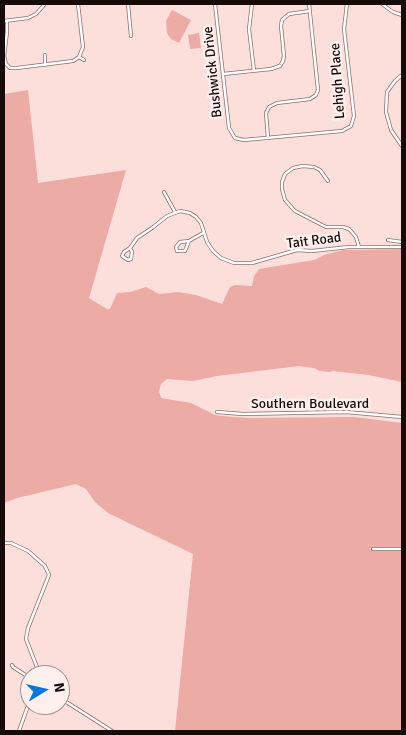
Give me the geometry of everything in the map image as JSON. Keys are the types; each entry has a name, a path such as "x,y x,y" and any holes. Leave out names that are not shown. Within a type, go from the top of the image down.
{"street":[{"path":"45,4 36,14 28,18 5,21 7,32 4,56 8,66 14,68 45,65 73,61 79,57 83,47 78,4"},
{"path":"128,4 130,36"},
{"name":"Bushwick Drive","path":"215,4 229,128 233,136"},
{"path":"252,4 249,29 254,71"},
{"path":"268,138 266,116 269,107 277,103 310,99 316,95 318,90 310,4"},
{"name":"Lehigh Place","path":"233,136 244,140 342,131 349,128 354,116 344,30 347,4"},
{"path":"382,4 393,12 402,15"},
{"path":"223,74 274,68 282,63 284,56 281,26 283,18 292,13 310,11"},
{"path":"45,55 45,65"},
{"path":"79,57 84,60"},
{"path":"402,75 387,92 386,100 388,124 402,146"},
{"path":"328,181 320,170 314,167 292,168 285,174 282,182 285,200 295,211 326,227 349,229 356,237 359,247"},
{"path":"164,192 175,212"},
{"path":"130,248 132,252 131,259 128,260 122,256 137,238 175,212 184,211 193,214 201,223 203,233 189,241 180,242 176,247 177,251 185,251 189,241"},
{"name":"Tait Road","path":"203,233 213,251 221,258 240,264 259,261 297,250 402,247"},
{"path":"388,240 402,242"},
{"name":"Southern Boulevard","path":"217,412 243,414 346,412 402,417"},
{"path":"4,543 11,543 28,551 46,566 49,575 28,628 26,639 36,665"},
{"path":"373,549 402,549"},
{"path":"12,665 13,668 20,672"},
{"path":"70,704 112,731"},
{"path":"19,731 23,715"}],"shaded area":[{"path":"172,10 191,20 179,43 171,39 167,33 166,21"},
{"path":"199,33 201,48 190,49 188,35"},
{"path":"28,90 38,183 126,170 89,298 107,309 110,309 117,293 130,292 146,287 159,294 178,292 196,295 222,304 230,287 235,285 252,286 254,276 259,269 314,260 343,250 402,249 402,382 369,375 320,371 314,368 299,366 217,376 193,381 167,379 161,384 159,391 161,398 191,403 215,415 222,416 248,418 354,417 402,423 402,731 175,731 193,554 108,513 95,502 86,489 76,484 17,498 4,503 4,94"}]}
